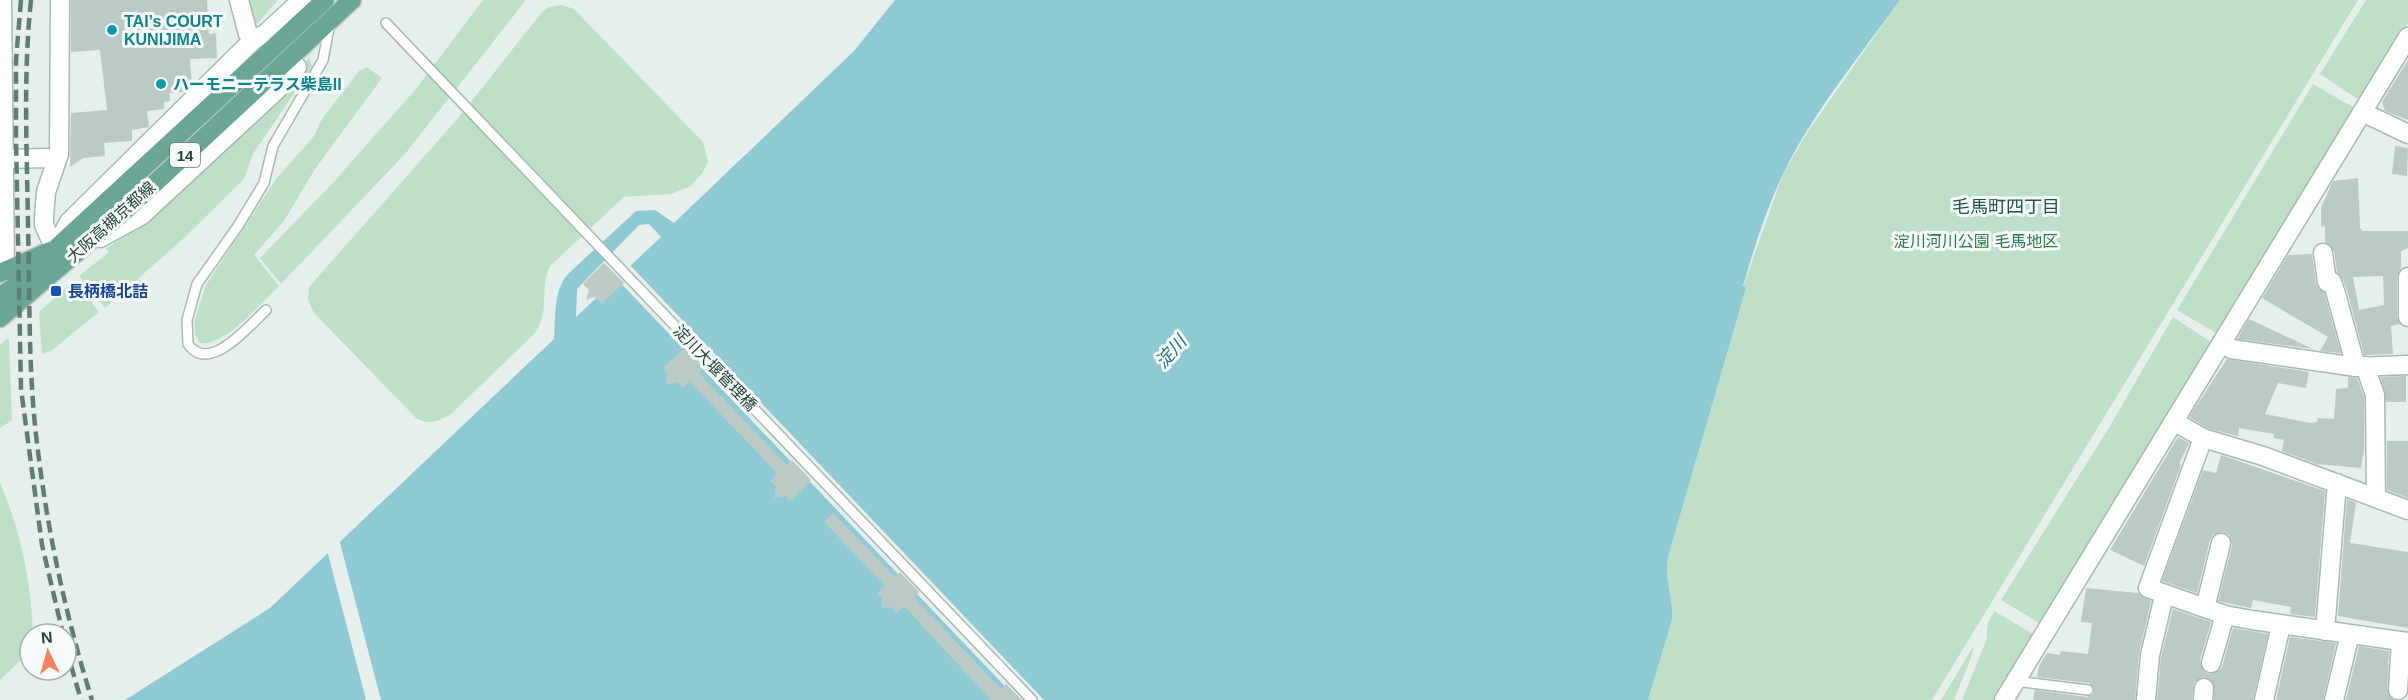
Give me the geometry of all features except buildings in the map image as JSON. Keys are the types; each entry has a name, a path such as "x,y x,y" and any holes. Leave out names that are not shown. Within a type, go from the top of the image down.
{"main road":[{"name":"大阪高槻京都線","path":"0,297 34,272 55,249 326,0"},
{"name":"大阪高槻京都線","path":"0,318 87,245 352,0"},
{"name":"大阪高槻京都線","path":"3,271 55,249"}],"street":[{"path":"2,0 3,271"},
{"path":"55,249 44,225 44,217 46,192 59,154 60,0"},
{"path":"239,0 248,34 254,39"},
{"path":"55,249 69,222 254,39 266,34 302,0"},
{"path":"2004,700 2224,344 2408,38"},
{"path":"87,245 142,215 279,88 297,67"},
{"path":"2362,112 2408,134"},
{"path":"3,159 48,158 56,160"},
{"path":"2323,253 2327,282 2332,282 2360,367 2375,395 2376,498"},
{"path":"2408,277 2408,317"},
{"path":"2224,344 2231,349 2360,367 2408,365"},
{"path":"2175,422 2203,438 2263,456 2408,510"},
{"path":"2203,438 2193,459 2148,588 2164,596 2225,615 2281,625 2404,641 2398,690"},
{"path":"2325,631 2337,483"},
{"path":"2205,608 2221,543"},
{"path":"2146,700 2150,655 2164,596"},
{"path":"2211,663 2225,615"},
{"path":"2264,700 2281,625"},
{"path":"2334,700 2350,634"}],"lane":[{"path":"266,310 243,333 218,351 203,354 192,350 188,344 187,320 194,290 243,219 264,183 273,146 323,60 331,20"},
{"name":"淀川大堰管理橋","path":"386,24 1032,700"},
{"path":"2015,681 2088,690"}],"green space":[{"path":"244,0 278,0 256,25 251,25"},
{"path":"483,0 526,0 405,154 281,284 260,258 330,186 415,90"},
{"name":"淀川河川公園 毛馬地区","path":"1900,0 2358,0 1932,700 1648,700 1672,620 1667,574 1668,557 1746,288 1743,287 1783,174 1807,133"},
{"path":"2366,0 2408,0 2408,23 2363,97 2356,98 2320,74"},
{"path":"562,5 574,9 703,142 708,162 691,186 671,194 624,197 550,266 545,283 542,319 533,335 451,414 434,422 425,422 416,418 314,313 308,300 309,287 459,117 542,12 549,7"},
{"path":"309,57 312,67 253,154 244,179 183,239 105,308 79,276 109,252 106,249 144,222 284,94"},
{"path":"367,67 382,78 315,169 284,221 254,255 279,286 232,331 210,342 200,343 195,334 195,319 206,285 276,179 314,136 322,119 359,71"},
{"path":"2313,84 2356,109 2221,336 2177,310"},
{"path":"74,281 99,312 51,351 42,354 39,312"},
{"path":"2173,317 2214,344 2042,625 2001,600 2110,426"},
{"path":"9,339 12,420 0,428 0,345"},
{"path":"0,483 14,520 24,557 32,622 18,622 18,663 0,680"},
{"path":"1994,611 2035,635 1995,700 1962,700 1986,641 1988,623"},
{"path":"1974,645 1954,700 1941,700"}],"water":[{"name":"淀川","path":"895,0 1900,0 1808,129 1783,174 1766,215 1743,286 1746,288 1668,557 1667,574 1672,620 1648,700 125,700 270,608 554,339 558,296 568,274 636,211 655,210 674,223 854,51","holes":["649,224 661,237 576,317 577,289 639,225"]}],"pier":[{"path":"628,263 1044,700 1018,700 614,276"},
{"path":"339,539 381,700 366,700 327,550"}],"railway":[{"path":"21,0 16,60 21,389 42,545 60,622"},
{"path":"31,0 26,113 30,335 34,416 41,476 58,573 92,700"},
{"path":"76,682 81,700"}],"place":[{"name":"TAI’s COURT KUNIJIMA","path":"112,30"},
{"name":"ハーモニーテラス柴島II","path":"161,84"},
{"name":"長柄橋北詰","path":"56,291"}],"district":[{"name":"毛馬町四丁目","path":"2006,207"}]}
